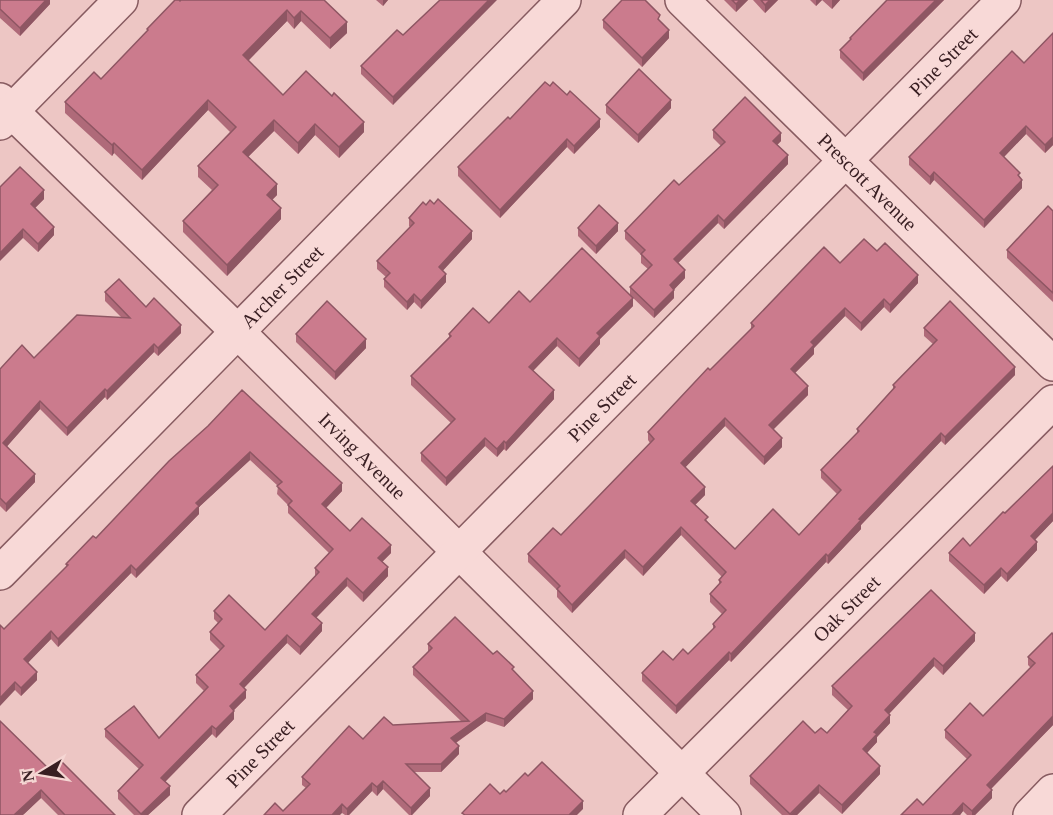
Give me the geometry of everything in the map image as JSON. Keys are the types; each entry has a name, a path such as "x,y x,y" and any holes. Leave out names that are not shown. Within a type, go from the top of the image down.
{"street":[{"path":"4,111 121,0"},
{"name":"Archer Street","path":"0,573 564,0"},
{"name":"Prescott Avenue","path":"682,0 1053,364"},
{"name":"Pine Street","path":"199,815 1004,0"},
{"name":"Irving Avenue","path":"4,111 237,331 723,815"},
{"name":"Oak Street","path":"640,815 1053,402"},
{"path":"1030,815 1053,791"}],"building":[{"path":"0,0 46,0 20,28 0,9"},
{"path":"175,0 324,0 347,22 330,38 301,11 294,18 287,10 243,55 283,95 306,71 332,96 334,93 364,122 339,147 315,124 298,143 274,120 243,152 277,184 267,195 281,208 227,265 183,221 218,185 198,166 236,127 208,100 142,170 65,102 94,72 101,79"},
{"path":"440,0 489,0 393,97 361,66 397,30 403,35"},
{"path":"622,0 645,0 660,15 658,19 669,30 642,58 603,20"},
{"path":"887,0 936,0 863,73 840,50"},
{"path":"1053,33 1053,137 1045,145 1026,126 1000,153 1020,173 1018,175 1022,180 984,220 934,172 930,177 909,157 1012,51 1024,63"},
{"path":"639,69 671,100 638,135 606,105"},
{"path":"545,82 550,86 553,82 567,95 570,91 600,119 574,146 567,139 500,210 458,167 508,117 510,119"},
{"path":"745,97 781,133 773,141 788,155 724,221 718,215 674,259 685,270 670,285 674,290 654,310 630,287 652,265 641,254 645,250 625,231 674,180 679,185 725,142 713,130"},
{"path":"20,167 44,190 31,204 54,227 38,244 23,229 0,253 0,187"},
{"path":"438,199 472,231 439,267 446,274 421,301 414,294 407,302 384,279 390,273 377,261 414,223 409,218 423,202 426,205 430,200 434,204"},
{"path":"599,205 618,223 596,246 578,228"},
{"path":"1048,206 1053,211 1053,293 1007,250"},
{"path":"864,239 877,251 885,243 918,275 890,305 884,299 861,323 845,308 811,342 814,345 791,369 808,386 769,425 782,438 764,457 725,418 681,463 705,487 691,501 708,517 705,520 735,549 773,509 799,535 841,490 821,470 859,431 857,429 895,387 893,385 937,340 924,328 950,301 1015,367 945,437 941,433 859,519 861,520 828,556 826,554 731,654 729,652 676,706 642,673 663,651 673,660 683,649 688,654 715,627 713,624 726,610 710,594 721,582 719,580 726,572 681,527 643,567 625,550 572,605 557,589 560,586 528,554 553,528 561,535 654,439 648,432 708,368 710,370 754,326 751,323 824,247 840,263"},
{"path":"582,248 633,298 597,333 600,336 579,359 557,338 529,367 554,390 506,443 504,441 497,449 485,438 446,478 421,453 455,419 411,376 451,336 449,334 473,308 489,323 519,291 530,302"},
{"path":"119,279 146,307 154,298 181,325 158,348 154,344 67,428 40,401 3,443 35,474 6,504 0,498 0,369 22,345 34,358 77,315 130,318 105,292"},
{"path":"327,301 366,339 335,372 296,334"},
{"path":"242,390 342,483 322,504 350,531 362,518 391,545 378,558 388,567 363,593 347,578 312,614 322,623 300,647 287,635 240,684 246,690 230,706 234,711 216,729 212,726 161,778 170,786 141,814 118,791 143,765 105,729 134,706 159,738 208,687 196,675 224,646 210,632 222,619 214,611 229,595 265,630 319,572 315,568 333,549 288,505 292,501 277,486 282,482 250,452 196,503 199,506 136,570 131,565 58,639 51,631 24,659 37,672 21,688 15,682 0,698 0,625 4,629 68,565 66,564 93,536 96,538 169,461 208,426"},
{"path":"1053,466 1053,513 1031,536 1037,542 1007,574 1001,568 984,585 949,553 963,538 970,546"},
{"path":"931,590 975,633 943,666 934,658 885,710 890,715 874,732 877,734 863,749 880,766 842,805 819,785 790,814 750,776 803,721 815,733 821,728 827,733 852,706 832,686"},
{"path":"455,617 493,654 497,651 514,667 512,669 533,691 504,719 486,713 451,738 459,746 441,764 406,764 430,788 411,808 383,781 377,787 372,783 347,809 342,804 332,815 264,815 275,803 283,811 310,784 302,777 349,726 363,739 384,717 393,725 469,721 413,667 432,648 428,644"},
{"path":"1052,633 1053,716 987,785 992,790 972,811 963,803 952,815 901,815 917,799 923,805 971,755 945,730 970,703 983,716 1035,663 1028,657"},
{"path":"0,721 51,771 61,761 115,815 65,815 41,790 14,815 0,815"},
{"path":"542,762 583,801 569,815 465,815 462,813 490,784 500,794 504,790 506,792 525,773 528,776"}]}
